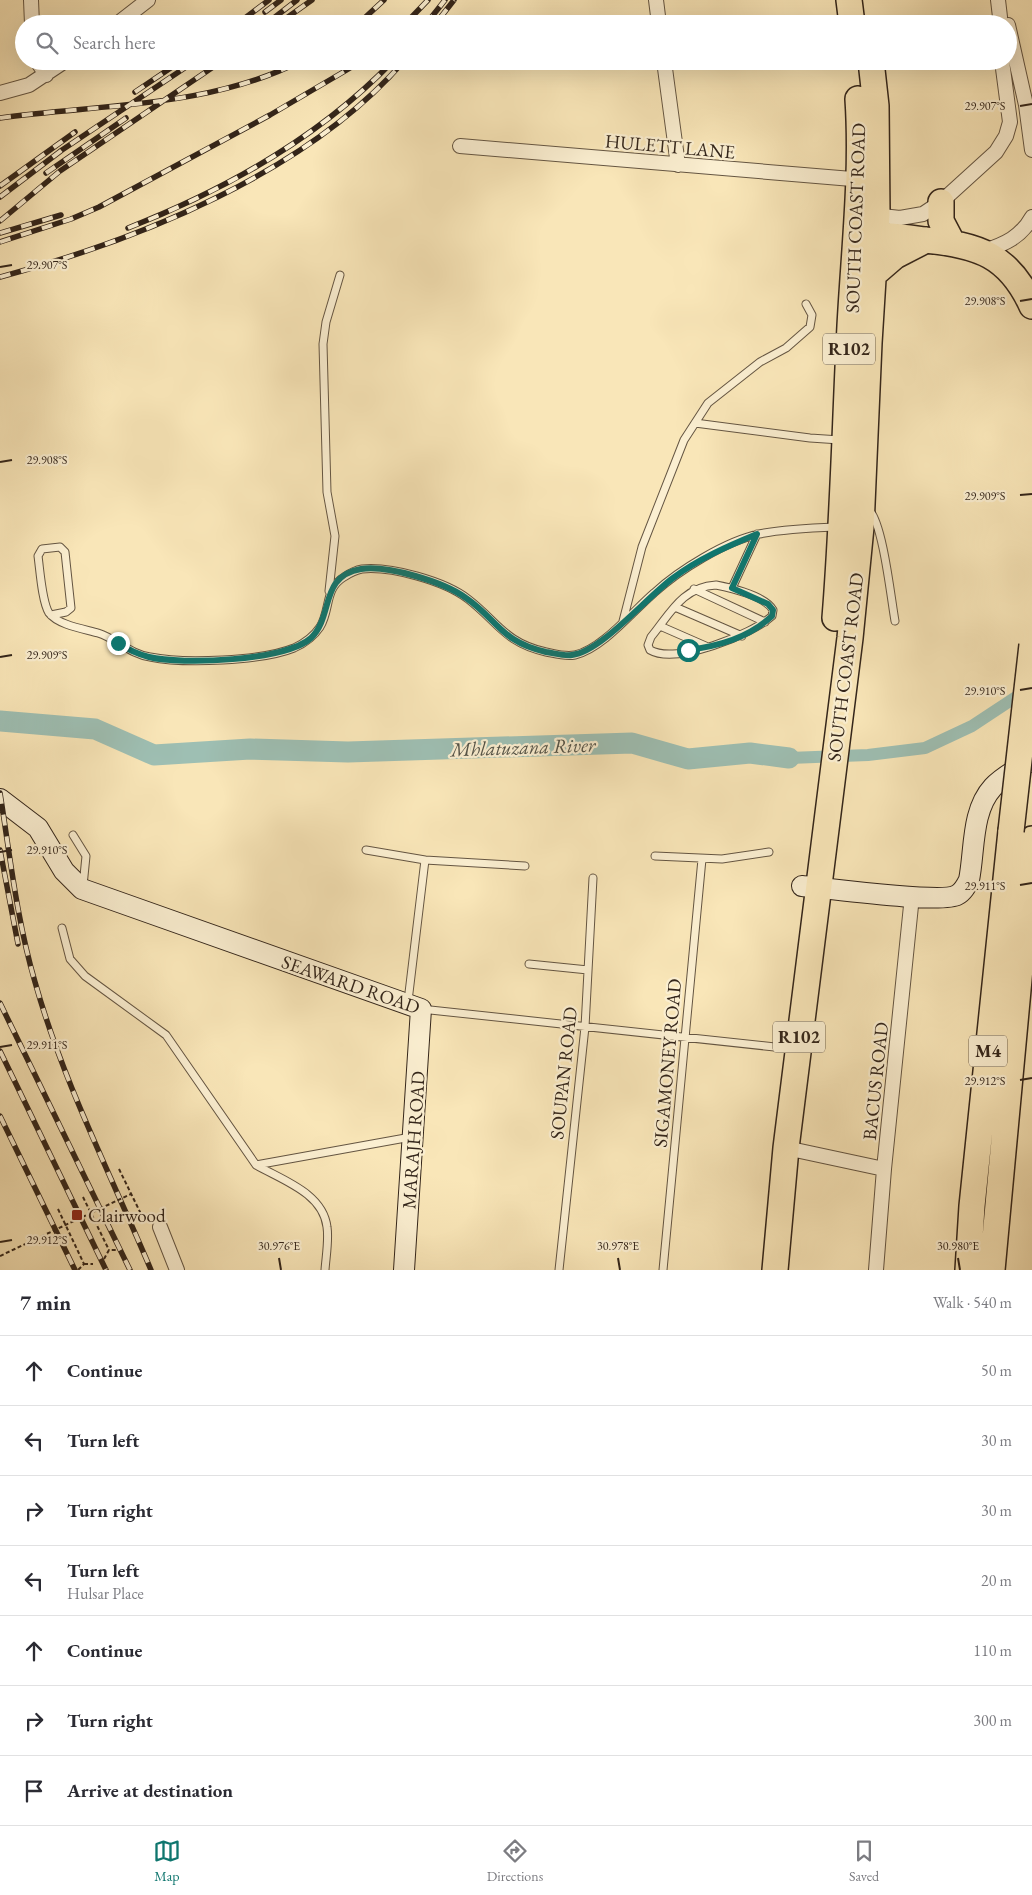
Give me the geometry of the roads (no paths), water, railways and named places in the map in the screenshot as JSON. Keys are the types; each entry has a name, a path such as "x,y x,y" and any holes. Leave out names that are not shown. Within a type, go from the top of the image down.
{"highway":[{"path":"849,0 851,15"},
{"path":"865,0 867,15"},
{"name":"SOUTH COAST ROAD","path":"858,70 867,107"},
{"name":"SOUTH COAST ROAD","path":"759,1270 784,1048 820,806 855,520 855,440 868,181 867,107 871,70"},
{"path":"941,202 941,221 952,242"},
{"path":"866,224 926,240 952,242 984,251 1010,270 1023,287 1032,306"},
{"name":"SOUTH COAST ROAD","path":"859,342 873,275 866,224"},
{"path":"873,275 895,256 926,240"},
{"name":"M4","path":"992,1270 1032,645"},
{"name":"M4","path":"968,1270 972,1206 1021,835"},
{"name":"SOUTH COAST ROAD","path":"775,1270 809,887"}],"street":[{"path":"31,0 32,15"},
{"path":"129,15 148,0"},
{"path":"656,0 658,15"},
{"path":"998,0 1002,15"},
{"path":"43,70 46,75"},
{"path":"0,93 13,91 53,70"},
{"path":"665,70 678,165"},
{"path":"866,224 923,214 941,202 996,152 1006,136 1010,122 1003,70"},
{"path":"1015,70 1032,150"},
{"path":"1006,136 1021,132 1030,134"},
{"name":"HULETT LANE","path":"460,146 868,181"},
{"path":"984,251 1014,238 1025,229 1032,217"},
{"path":"809,887 912,896 945,898 957,896 964,890 969,880 978,814 984,800 994,786 1032,760"},
{"name":"SEAWARD ROAD","path":"0,799 38,828 64,872 82,889 414,1007"},
{"name":"BACUS ROAD","path":"876,1270 884,1169 912,896"},
{"name":"MARAJH ROAD","path":"404,1270 414,1136 414,1007"},
{"path":"786,1148 884,1169"},
{"path":"160,1227 177,1270"}],"lane":[{"path":"51,615 66,612 71,608 65,552 60,547 42,549 38,556 46,603 51,615 71,625 109,637 129,650 150,657 181,660 218,659 277,652 294,648 311,638 321,625 329,592 334,536 326,492 323,344 326,322 340,275"},
{"path":"622,622 637,564 660,497 684,440 708,403 760,362 786,348 810,327 812,315 806,304"},
{"path":"695,423 810,438 855,440"},
{"path":"329,592 338,580 363,569 433,580 467,598 505,635 518,643 562,655 572,655 590,649 674,577 728,546 757,534 855,520 872,512 876,519 895,622"},
{"path":"732,588 757,534"},
{"path":"716,585 732,588 771,606 774,613 766,622 742,636 709,647 674,653 654,653 650,650 648,642 675,607 694,589 716,585"},
{"path":"694,589 766,622"},
{"path":"675,607 742,636"},
{"path":"660,626 709,647"},
{"path":"73,835 86,856 82,889"},
{"path":"366,850 425,860 525,866"},
{"path":"655,856 702,860 768,852"},
{"path":"414,1007 425,860"},
{"name":"SIGAMONEY ROAD","path":"663,1270 702,860"},
{"name":"SOUPAN ROAD","path":"559,1270 585,1026 593,878"},
{"path":"62,928 70,959 85,976 166,1035 256,1165 312,1197 322,1211 327,1228 325,1270"},
{"path":"529,964 588,970"},
{"name":"SEAWARD ROAD","path":"414,1007 784,1048"},
{"path":"256,1165 414,1136"}],"waterway":[{"name":"Mhlatuzana River","path":"789,758 868,755 925,748 972,726 1028,689"},
{"name":"Mhlatuzana River","path":"0,721 95,729 154,755 250,749 348,752 632,743 688,759 750,753 789,758"}],"railway":[{"path":"249,15 269,0"},
{"path":"265,12 281,0"},
{"path":"278,15 297,0"},
{"path":"291,15 312,0"},
{"path":"368,15 384,0"},
{"path":"414,15 428,0"},
{"path":"433,15 445,0"},
{"path":"442,15 454,0"},
{"path":"135,92 168,70"},
{"path":"0,197 62,150 182,70"},
{"path":"0,221 60,171 209,70"},
{"path":"0,118 154,102 192,96 229,88 280,70"},
{"path":"0,242 71,219 99,207 270,115 347,70"},
{"path":"128,228 200,197 270,159 334,114 384,70"},
{"path":"0,277 53,262 108,243 164,222 218,197 271,168 320,136 365,101 395,70"},
{"path":"46,173 126,118"},
{"path":"0,186 75,132"},
{"path":"0,233 61,215"},
{"path":"0,793 23,936 46,1019 88,1128 151,1270"},
{"path":"0,850 18,944"},
{"path":"0,1003 130,1270"},
{"path":"0,1051 106,1270"},
{"path":"0,1116 75,1270"}],"place":[{"name":"Clairwood","path":"77,1215"}]}
